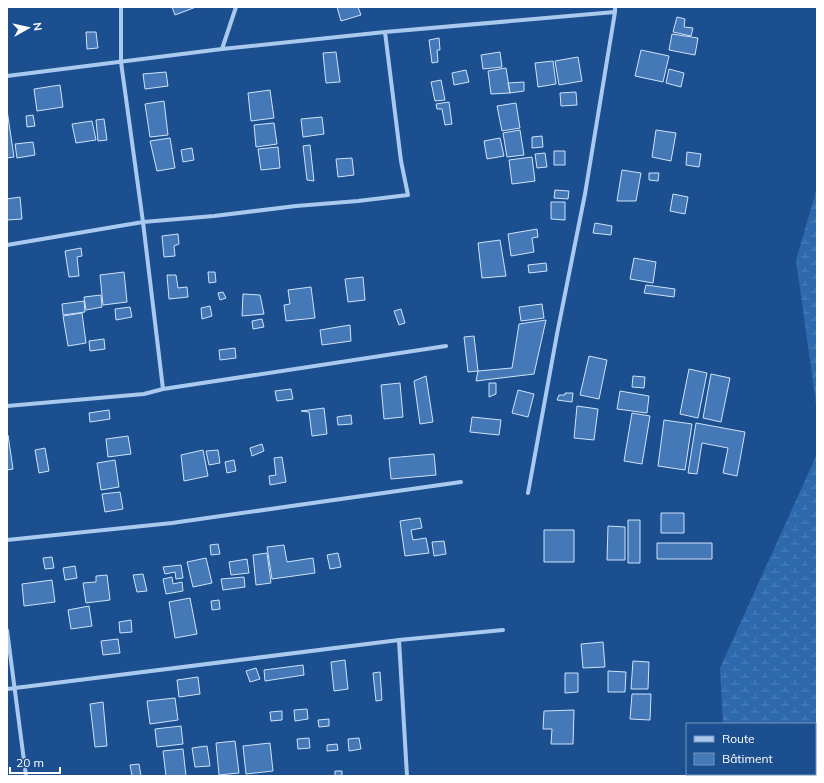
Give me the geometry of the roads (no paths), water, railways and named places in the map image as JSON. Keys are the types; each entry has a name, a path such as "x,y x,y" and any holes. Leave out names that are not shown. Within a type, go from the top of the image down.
{"street":[{"path":"121,7 121,62 143,222 163,389"},
{"path":"222,49 236,7"},
{"path":"7,76 222,49 615,9 585,194 557,334 528,493"},
{"path":"7,245 143,222 214,216 408,195 401,161 385,32"},
{"path":"7,406 144,394 163,389 446,346"},
{"path":"7,540 172,523 461,482"},
{"path":"7,630 26,776"},
{"path":"7,689 399,640 503,630"},
{"path":"399,640 407,776"}]}
